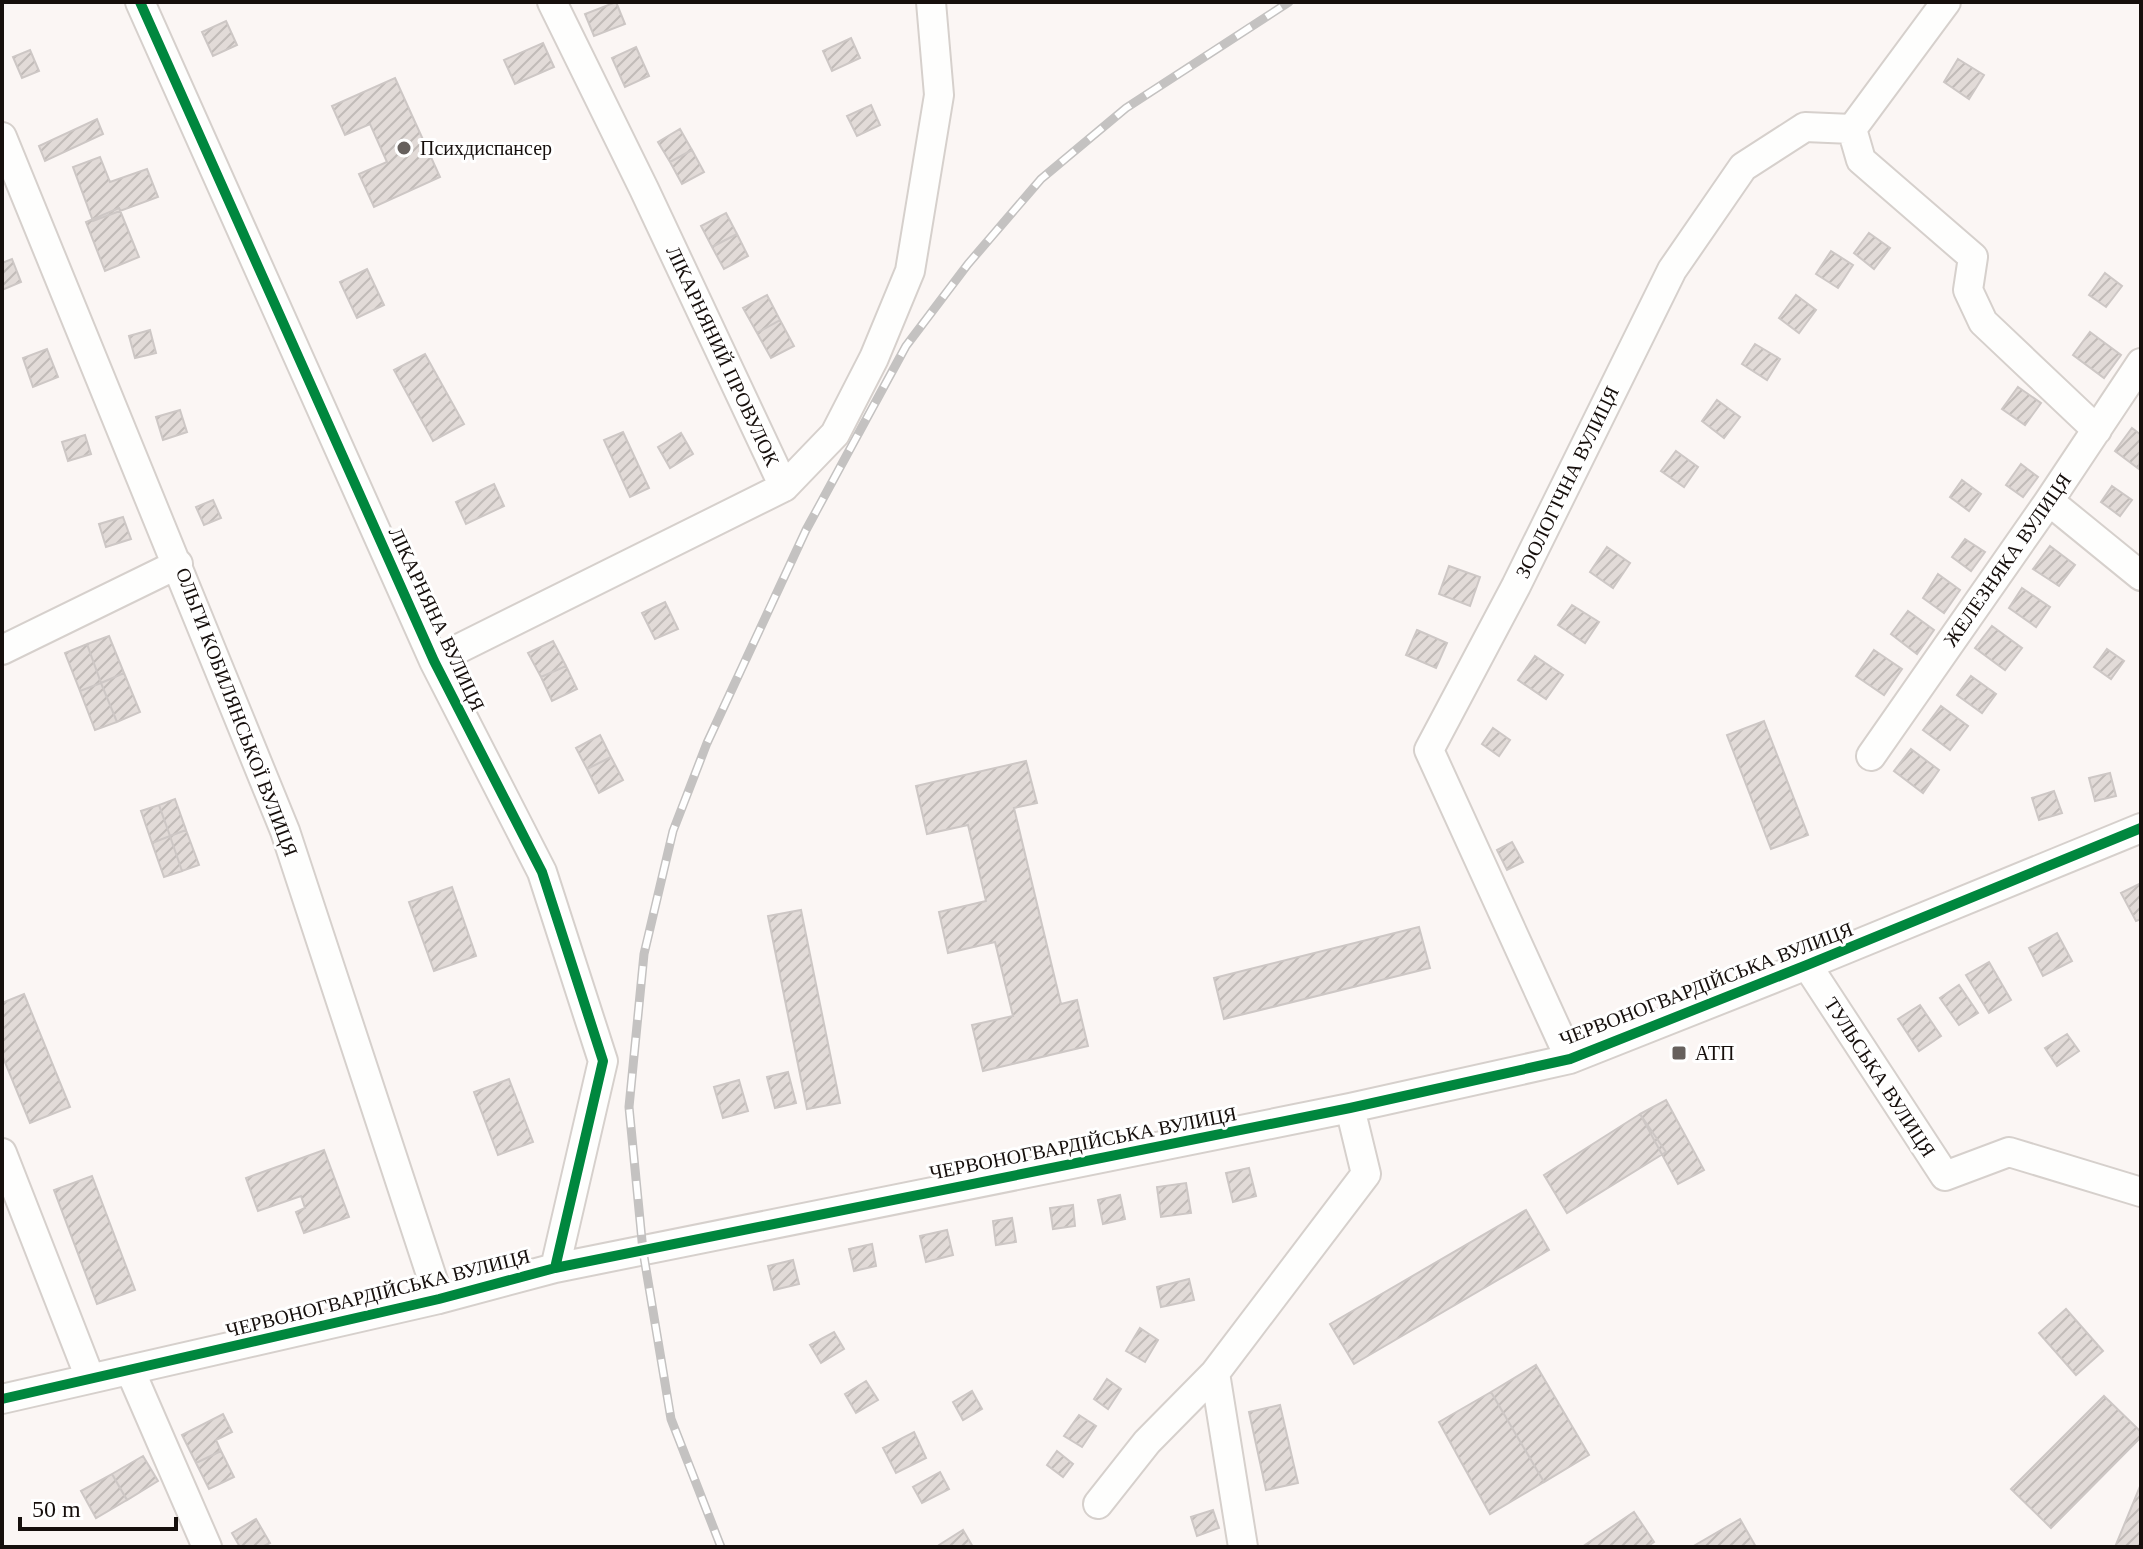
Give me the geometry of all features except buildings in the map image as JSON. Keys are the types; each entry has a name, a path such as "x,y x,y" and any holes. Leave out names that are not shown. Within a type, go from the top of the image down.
{"street":[{"name":"ЛІКАРНЯНА ВУЛИЦЯ","path":"140,2 434,661 542,872 603,1061 555,1268"},
{"name":"ЛІКАРНЯНИЙ ПРОВУЛОК","path":"434,661 784,487 552,2"},
{"path":"784,487 835,434 874,358 910,271 939,95 931,2"},
{"path":"1946,2 1852,129 1861,160 1973,257 1968,290 1983,322 2097,430"},
{"name":"ЗООЛОГІЧНА ВУЛИЦЯ","path":"1570,1059 1429,750 1516,586 1672,270 1743,167 1805,127 1852,129"},
{"name":"ОЛЬГИ КОБИЛЯНСЬКОЇ ВУЛИЦЯ","path":"2,137 285,831 439,1299"},
{"name":"ЖЕЛЕЗНЯКА ВУЛИЦЯ","path":"1871,756 2141,363"},
{"path":"2049,501 2141,576"},
{"path":"2,650 178,564"},
{"name":"ЧЕРВОНОГВАРДІЙСЬКА ВУЛИЦЯ","path":"2,1399 439,1299 555,1268 1350,1108 1570,1059 2141,828"},
{"name":"ТУЛЬСЬКА ВУЛИЦЯ","path":"1807,965 1945,1176 2009,1152 2141,1192"},
{"path":"1098,1504 1147,1442 1215,1373 1366,1174 1350,1108"},
{"path":"2,1153 90,1378"},
{"path":"130,1370 207,1547"},
{"path":"1215,1373 1243,1547"}],"railway":[{"path":"721,1547 671,1419 643,1251 629,1107 644,954 673,831 707,743 806,530 906,346 968,264 1041,179 1126,108 1289,2"}],"cycle path":[{"path":"140,2 434,661 542,872 603,1061 555,1268"},
{"path":"2,1399 439,1299 555,1268 1350,1108 1570,1059 2141,828"}],"place":[{"name":"Психдиспансер","path":"404,148"},
{"name":"АТП","path":"1679,1053"}]}
